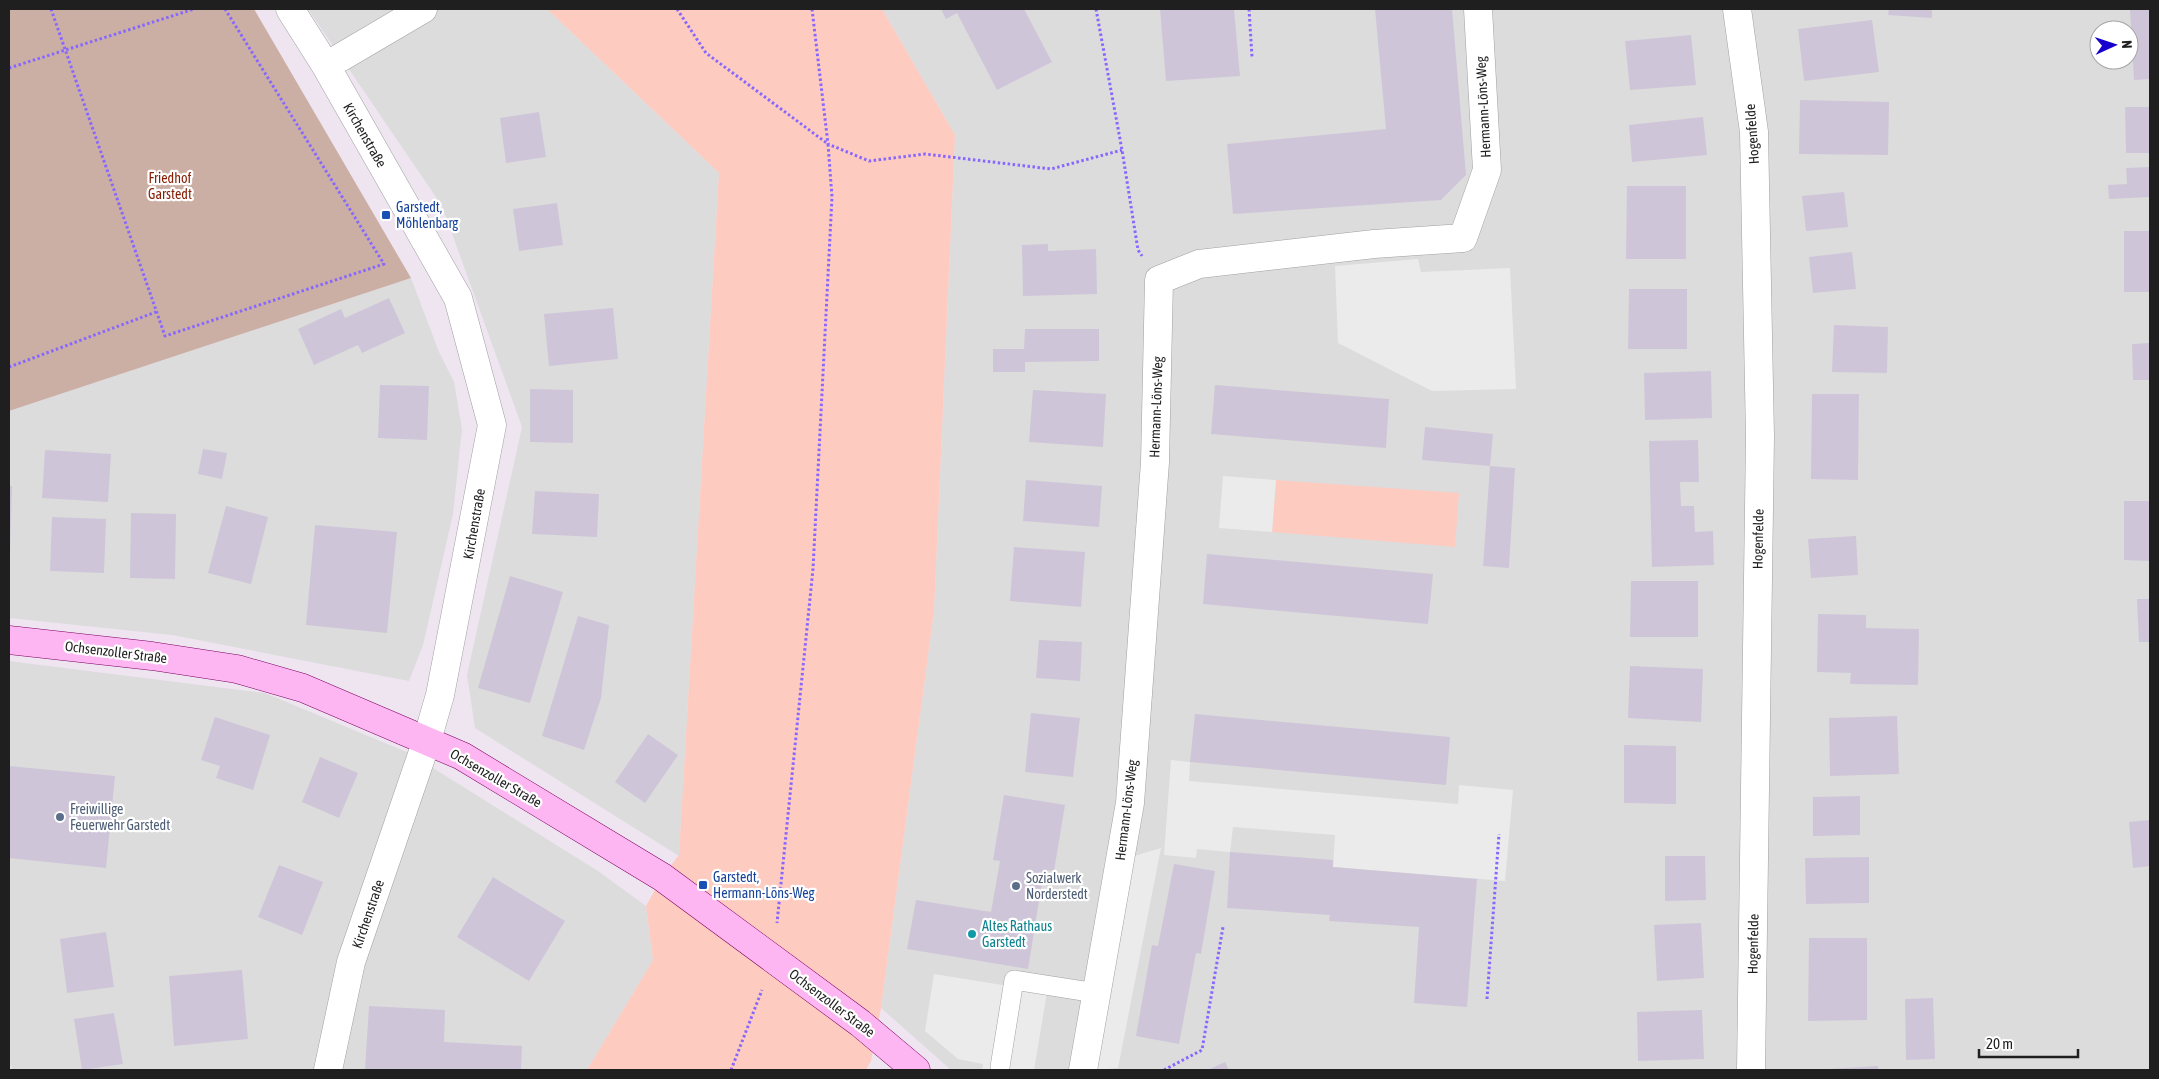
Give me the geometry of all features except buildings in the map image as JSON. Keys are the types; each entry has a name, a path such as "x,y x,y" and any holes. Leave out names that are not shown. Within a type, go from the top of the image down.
{"street":[{"name":"Kirchenstraße","path":"290,9 326,66 458,298 492,425 442,686 427,740 351,962 328,1070"},
{"path":"326,66 422,9"},
{"name":"Hermann-Löns-Weg","path":"1082,1070 1130,803 1155,462 1159,280 1199,264 1374,244 1463,238 1487,170 1478,9"},
{"name":"Hogenfelde","path":"1737,9 1754,132 1760,428 1751,1070"},
{"name":"Ochsenzoller Straße","path":"9,640 152,656 237,669 303,688 462,756 662,877 860,1023 916,1070"}],"lane":[{"path":"1000,1067 1014,980 1096,993"}],"path":[{"path":"51,9 165,336 384,264 225,9"},
{"path":"9,68 194,9"},
{"path":"677,9 706,53 828,144 869,161 925,154 1051,169 1122,150"},
{"path":"731,1070 774,959 813,569 832,197 828,144 812,9"},
{"path":"1096,9 1138,250 1159,280"},
{"path":"1249,9 1252,57"},
{"path":"9,368 156,312"},
{"path":"1487,999 1500,834"},
{"path":"1164,1070 1202,1050 1223,927"}],"shaded area":[{"path":"308,9 547,9 719,173 679,856 475,728 467,675 522,427 442,206"},
{"path":"547,9 882,9 955,135 934,611 881,1008 871,1061 866,1070 587,1070 653,960 646,906 662,877 679,855 719,173"},
{"path":"882,9 2150,9 2150,1070 951,1070 881,1008 934,611 955,135"},
{"path":"1418,259 1421,272 1510,268 1516,389 1432,391 1338,343 1335,266"},
{"path":"411,278 439,352 454,382 462,429 453,514 423,645 409,681 172,635 9,618 9,411"},
{"path":"1223,476 1276,480 1272,532 1219,528"},
{"path":"1276,480 1459,493 1455,547 1272,532"},
{"path":"9,661 265,693 409,753 598,871 646,906 653,960 587,1070 13,1070 9,1063"},
{"path":"1171,760 1190,762 1189,781 1458,804 1459,785 1513,790 1505,881 1333,867 1335,835 1233,827 1230,852 1197,849 1196,858 1164,855"},
{"path":"1161,848 1118,1068 1093,1070 1134,856"},
{"path":"934,974 1047,992 1034,1070 982,1070 983,1064 958,1059 925,1031"}],"green space":[{"name":"Friedhof Garstedt","path":"9,9 254,9 411,278 9,411"}],"place":[{"name":"Garstedt, Möhlenbarg","path":"386,215"},
{"name":"Freiwillige Feuerwehr Garstedt","path":"60,817"},
{"name":"Garstedt, Hermann-Löns-Weg","path":"703,885"},
{"name":"Sozialwerk Norderstedt","path":"1016,886"},
{"name":"Altes Rathaus Garstedt","path":"972,934"}]}
